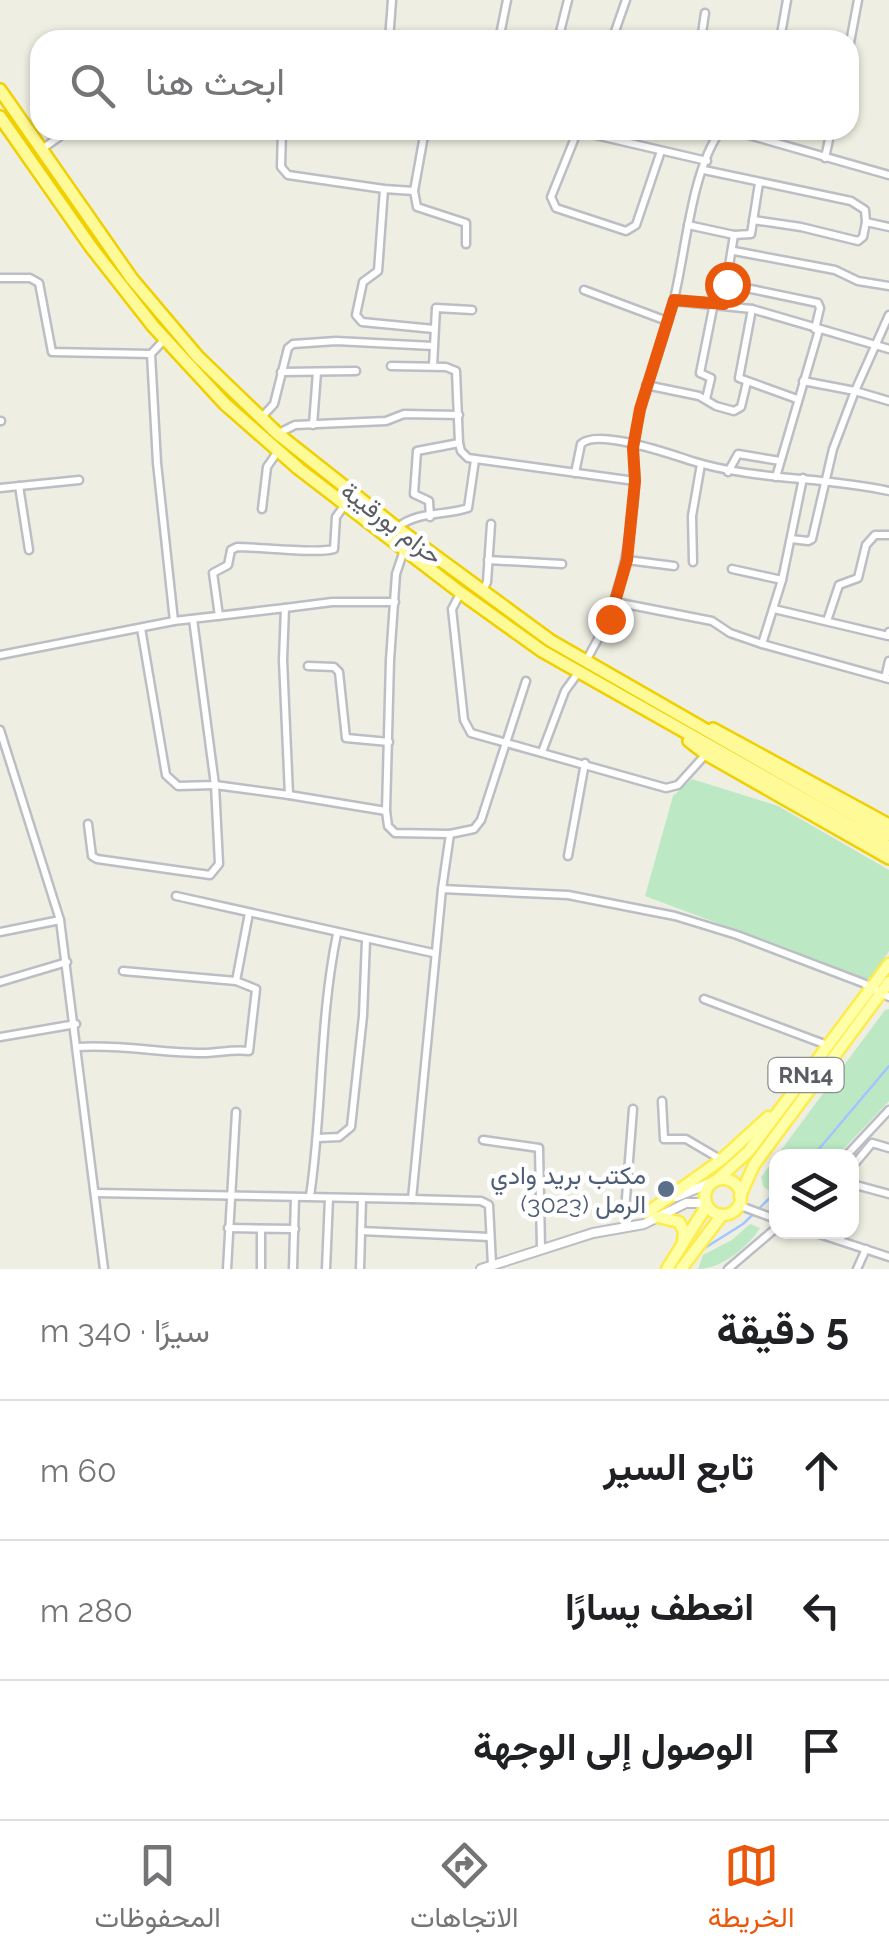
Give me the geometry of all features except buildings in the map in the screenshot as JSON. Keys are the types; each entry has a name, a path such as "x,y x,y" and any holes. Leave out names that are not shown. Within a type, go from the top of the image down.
{"highway":[{"name":"حزام بورقيبة","path":"0,90 30,134"},
{"name":"حزام بورقيبة","path":"0,117 91,247 165,339 225,404 278,451 461,593 582,668 816,800 889,847"},
{"name":"حزام بورقيبة","path":"34,140 103,241 162,317 261,418 397,528 582,668"},
{"path":"666,715 706,754 889,858"},
{"path":"666,715 727,735 889,825"},
{"name":"حزام بورقيبة","path":"816,800 889,836"}],"main road":[{"name":"RN14","path":"667,1269 706,1204 706,1190 749,1150 828,1046 881,992 889,964"},
{"name":"RN14","path":"739,1201 754,1165 889,982"},
{"path":"653,1215 761,1124 802,1080"},
{"path":"680,1269 722,1214 732,1212 739,1201 733,1182 716,1180"},
{"path":"706,1204 722,1214"},
{"path":"653,1215 682,1226 685,1236 678,1253"}],"street":[{"path":"390,30 392,0"},
{"path":"501,30 508,0"},
{"path":"560,30 568,0"},
{"path":"616,30 626,0"},
{"path":"782,30 788,0"},
{"path":"852,30 858,0"},
{"path":"703,30 705,14"},
{"path":"40,149 56,140"},
{"path":"282,140 283,172 384,189 414,190"},
{"path":"422,140 414,204 467,224 466,244"},
{"path":"574,140 552,202 556,208 626,232 636,225 661,151"},
{"path":"618,140 759,183 851,201 865,210 866,222 863,237 858,241 753,220"},
{"path":"542,752 564,691 605,629 616,602 627,560 635,481 634,443 646,385 674,300 688,225 717,140"},
{"path":"776,140 825,158 889,174"},
{"path":"825,158 829,140"},
{"path":"688,225 734,235 750,234 759,183"},
{"path":"384,189 378,270 363,282 356,315 362,322 434,329"},
{"path":"866,222 889,226"},
{"path":"706,398 711,378 700,373 727,284 734,235"},
{"path":"734,251 834,270 858,281 889,286"},
{"path":"0,278 30,278 39,283 52,352 151,354"},
{"path":"727,284 818,302 820,308 776,477"},
{"path":"584,290 667,321"},
{"path":"674,300 752,309 889,350"},
{"path":"433,366 437,307 472,310"},
{"path":"752,309 738,376 797,399"},
{"path":"791,539 812,539 836,438 889,315"},
{"path":"165,339 151,354 154,428 174,621"},
{"path":"261,418 274,404 288,348 300,342 434,346"},
{"path":"391,366 433,366 456,371 459,443 464,455 475,460 635,481"},
{"path":"281,372 356,370"},
{"path":"314,425 317,372"},
{"path":"802,381 889,401"},
{"path":"646,385 706,398 716,406 738,410 747,382"},
{"path":"278,434 295,425 386,421 404,414 459,415"},
{"path":"575,473 585,439 634,443 728,472 828,480 889,491"},
{"path":"430,518 429,501 414,494 417,451 459,443"},
{"path":"262,509 267,466 278,451"},
{"path":"728,472 738,454 780,461"},
{"path":"397,528 410,517 430,518 438,511 468,508 475,460"},
{"path":"693,562 692,516 701,464"},
{"path":"762,644 782,580 803,478"},
{"path":"0,488 79,480"},
{"path":"19,486 29,550"},
{"path":"219,616 212,573 228,565 231,550 305,548 329,552 334,549 336,517 345,505"},
{"path":"482,592 487,582 491,524"},
{"path":"827,622 840,585 858,578 868,541 875,535 889,535"},
{"path":"404,550 396,574 388,826 396,833 450,834 479,824 526,681"},
{"path":"488,560 562,564"},
{"path":"627,560 674,566"},
{"path":"732,569 782,580"},
{"path":"461,593 452,609 464,720 472,733 671,788 696,768 706,754"},
{"path":"0,655 174,621 332,602 395,602"},
{"path":"616,602 712,621 730,633 762,644 887,678 889,661"},
{"path":"285,608 282,660 289,795"},
{"path":"774,609 889,635"},
{"path":"88,824 92,856 97,860 210,875 219,864 214,785 193,620"},
{"path":"140,628 166,775 178,786 214,785 386,811"},
{"path":"308,666 334,667 339,672 346,738 389,742"},
{"path":"0,730 60,920 104,1269"},
{"path":"568,856 585,763"},
{"path":"412,1199 433,953 450,834"},
{"path":"442,889 568,895 675,916 737,935 881,992"},
{"path":"176,896 433,953"},
{"path":"236,981 248,912"},
{"path":"0,932 60,920"},
{"path":"310,1196 318,1138 320,1067 337,934"},
{"path":"318,1138 339,1137 351,1127 363,1016 366,940"},
{"path":"0,982 67,962"},
{"path":"77,1047 117,1045 205,1053 249,1051 256,990 251,984 123,971"},
{"path":"704,998 828,1046"},
{"path":"0,1037 76,1024"},
{"path":"662,1101 664,1139 686,1138 721,1160"},
{"path":"628,1224 625,1212 633,1109"},
{"path":"227,1269 236,1112"},
{"path":"853,1149 888,1113"},
{"path":"865,1136 872,1144 889,1148"},
{"path":"483,1140 539,1148 541,1249"},
{"path":"859,1159 872,1144"},
{"path":"481,1269 628,1224 644,1224 716,1180"},
{"path":"859,1186 889,1194"},
{"path":"96,1193 481,1201 488,1206 492,1265"},
{"path":"293,1269 296,1196"},
{"path":"326,1269 329,1198"},
{"path":"360,1269 362,1198"},
{"path":"739,1201 769,1216"},
{"path":"653,1215 686,1202 706,1204"},
{"path":"228,1228 294,1230"},
{"path":"261,1269 262,1229"},
{"path":"360,1231 490,1237"},
{"path":"728,1269 769,1234"},
{"path":"835,1239 889,1257"},
{"path":"857,1269 866,1249"}],"green space":[{"path":"692,779 778,806 889,870 889,951 870,980 645,896 673,796"},
{"path":"889,1009 889,1101 844,1149 782,1149"},
{"path":"769,1166 769,1191 763,1186 761,1177"},
{"path":"750,1224 760,1228 741,1250 716,1265 698,1269 703,1255 732,1240"}],"waterway":[{"path":"819,1149 889,1066"},
{"path":"700,1251 743,1224 769,1199"}],"place":[{"name":"مكتب بريد وادي الرمل (3023)","path":"666,1189"}],"route":[{"path":"610,619 627,560 636,466 633,448 640,409 674,300 724,304 727,284"}]}
